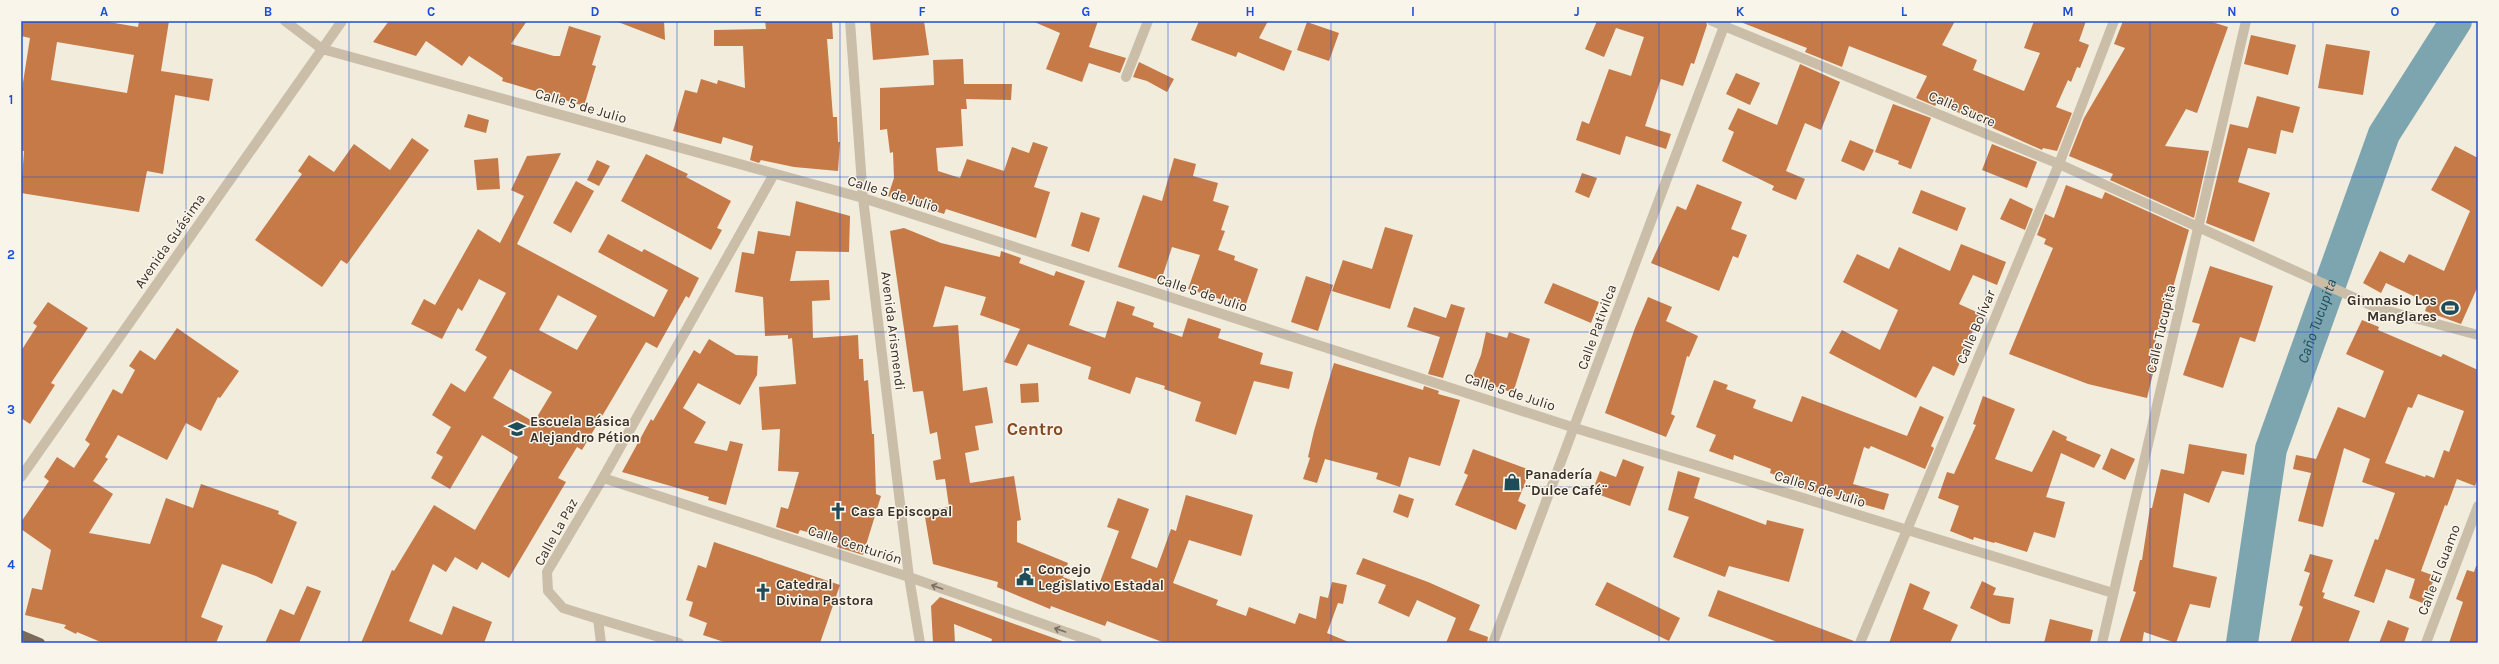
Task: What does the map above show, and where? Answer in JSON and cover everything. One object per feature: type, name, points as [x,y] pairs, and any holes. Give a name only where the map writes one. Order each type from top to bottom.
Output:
[{"type":"main road","points":[[21,635],[40,643]]},
{"type":"street","name":"Calle 5 de Julio","points":[[285,21],[322,49],[863,198],[1575,428],[2113,593]]},
{"type":"street","name":"Avenida Guásima","points":[[21,477],[342,21]]},
{"type":"street","name":"Avenida Arismendi","points":[[850,21],[863,198],[910,577],[920,643]]},
{"type":"street","points":[[1126,77],[1148,21]]},
{"type":"street","name":"Calle Sucre","points":[[1712,21],[1725,23],[2059,164],[2377,308],[2478,335]]},
{"type":"street","name":"Calle Bolívar","points":[[1860,643],[2059,164],[2114,21]]},
{"type":"street","name":"Calle Tucupita","points":[[2102,643],[2246,21]]},
{"type":"street","name":"Calle Pativilca","points":[[1493,643],[1575,428],[1725,23]]},
{"type":"street","name":"Calle La Paz","points":[[679,643],[563,608],[548,591],[547,572],[603,478],[774,174]]},
{"type":"street","name":"Calle Centurión","points":[[603,478],[910,577],[1097,643]]},
{"type":"street","name":"Calle El Guamo","points":[[2426,643],[2478,506]]},
{"type":"street","points":[[598,619],[601,643]]},
{"type":"building","points":[[21,21],[103,21],[138,27],[139,21],[169,21],[161,71],[213,79],[209,101],[175,95],[163,174],[147,171],[139,212],[21,193],[24,151],[21,151],[21,95],[30,38],[21,36]],"holes":[[[57,42],[134,55],[127,93],[51,80]]]},
{"type":"building","points":[[389,21],[527,21],[511,44],[554,56],[560,56],[569,26],[601,36],[592,65],[596,66],[584,106],[502,81],[503,78],[469,56],[462,66],[426,41],[416,56],[373,42]]},
{"type":"building","points":[[664,21],[665,40],[618,22]]},
{"type":"building","points":[[765,21],[832,21],[833,39],[827,39],[833,117],[837,117],[838,142],[840,142],[838,171],[794,167],[761,160],[759,163],[750,160],[753,146],[723,137],[721,144],[673,131],[685,90],[697,93],[701,79],[717,84],[718,80],[745,88],[743,46],[714,46],[714,30],[766,29]]},
{"type":"building","points":[[870,21],[924,21],[929,55],[873,60]]},
{"type":"building","points":[[1032,21],[1098,21],[1089,47],[1126,58],[1120,73],[1089,63],[1082,82],[1046,69],[1060,33]]},
{"type":"building","points":[[1199,21],[1268,21],[1259,38],[1292,51],[1284,71],[1238,52],[1236,57],[1191,40]]},
{"type":"building","points":[[1597,21],[1706,21],[1707,25],[1694,64],[1691,63],[1683,86],[1661,79],[1645,126],[1671,134],[1666,149],[1626,136],[1620,155],[1576,140],[1582,121],[1589,124],[1609,69],[1631,76],[1644,37],[1616,28],[1604,57],[1585,49]]},
{"type":"building","points":[[1738,21],[1955,21],[1942,45],[1977,60],[1973,70],[2024,91],[2040,53],[2024,48],[2034,21],[2086,21],[2079,41],[2089,45],[2080,68],[2077,67],[2071,82],[2068,80],[2056,107],[2072,113],[2057,151],[2043,148],[2042,150],[1937,103],[1935,106],[1916,98],[1927,76],[1849,46],[1842,67],[1805,52],[1807,48]]},
{"type":"building","points":[[2123,21],[2209,21],[2228,27],[2197,113],[2186,109],[2165,146],[2209,151],[2194,218],[2110,180],[2113,174],[2069,156],[2084,118],[2125,48],[2114,44]]},
{"type":"building","points":[[1307,22],[1339,33],[1329,61],[1297,50]]},
{"type":"building","points":[[2251,35],[2296,45],[2288,75],[2244,64]]},
{"type":"building","points":[[2326,44],[2370,51],[2363,95],[2318,88]]},
{"type":"building","points":[[963,59],[964,84],[1012,84],[1011,100],[966,99],[967,109],[961,109],[963,146],[936,148],[938,171],[960,178],[967,159],[1004,171],[1012,147],[1029,153],[1033,142],[1048,147],[1034,187],[1050,192],[1036,238],[946,209],[944,214],[888,196],[894,178],[893,152],[890,153],[887,129],[880,130],[880,88],[934,85],[933,60]]},
{"type":"building","points":[[1139,62],[1174,79],[1167,92],[1147,81],[1133,77]]},
{"type":"building","points":[[1800,64],[1840,82],[1821,130],[1805,123],[1786,171],[1805,179],[1796,200],[1772,190],[1774,186],[1722,161],[1734,132],[1728,129],[1738,108],[1777,125]]},
{"type":"building","points":[[1736,73],[1760,83],[1750,105],[1726,94]]},
{"type":"building","points":[[2257,96],[2300,107],[2293,133],[2281,130],[2276,154],[2248,148],[2238,182],[2270,193],[2254,242],[2206,223],[2230,124],[2248,128]]},
{"type":"building","points":[[1893,104],[1931,118],[1911,169],[1898,164],[1899,161],[1875,152]]},
{"type":"building","points":[[468,114],[489,120],[486,133],[464,127]]},
{"type":"building","points":[[412,138],[429,150],[347,264],[341,260],[322,287],[255,240],[302,174],[298,171],[309,155],[334,172],[354,144],[390,170]]},
{"type":"building","points":[[1850,140],[1874,150],[1864,171],[1841,161]]},
{"type":"building","points":[[1992,144],[2037,162],[2027,188],[1982,170]]},
{"type":"building","points":[[2455,146],[2478,158],[2478,286],[2461,324],[2425,311],[2428,303],[2386,283],[2381,293],[2363,283],[2380,251],[2404,263],[2409,254],[2444,271],[2470,211],[2431,190]]},
{"type":"building","points":[[561,153],[517,244],[654,317],[668,290],[598,252],[608,234],[642,252],[644,249],[699,278],[689,298],[686,296],[657,348],[646,342],[582,450],[577,447],[558,478],[566,482],[509,578],[482,562],[477,570],[455,557],[446,572],[433,564],[409,621],[442,635],[453,606],[492,622],[484,643],[361,643],[392,570],[394,571],[434,505],[475,530],[518,457],[482,435],[450,489],[431,478],[443,457],[436,453],[451,427],[432,415],[451,383],[465,392],[487,357],[475,350],[506,293],[479,279],[462,311],[458,308],[442,339],[411,324],[424,299],[435,305],[478,229],[500,243],[524,196],[511,190],[527,156]],"holes":[[[558,295],[597,316],[577,350],[539,330]],[[510,369],[552,392],[534,422],[493,398]]]},
{"type":"building","points":[[646,154],[688,174],[686,177],[731,201],[717,228],[722,230],[711,250],[621,201]]},
{"type":"building","points":[[498,158],[500,189],[477,190],[474,160]]},
{"type":"building","points":[[1174,158],[1196,164],[1193,176],[1218,183],[1213,201],[1229,206],[1221,230],[1225,231],[1218,250],[1235,256],[1234,260],[1258,269],[1245,307],[1188,289],[1200,255],[1172,247],[1161,281],[1118,267],[1143,195],[1162,201]]},
{"type":"building","points":[[597,160],[610,166],[599,186],[587,180]]},
{"type":"building","points":[[1582,173],[1597,178],[1589,198],[1575,192]]},
{"type":"building","points":[[576,181],[594,191],[571,233],[553,223]]},
{"type":"building","points":[[1697,184],[1742,202],[1731,229],[1747,235],[1738,258],[1733,256],[1719,291],[1651,263],[1677,206],[1686,210]]},
{"type":"building","points":[[2066,185],[2102,199],[2105,192],[2189,230],[2169,302],[2153,348],[2159,349],[2147,398],[2088,384],[2009,354],[2053,248],[2044,244],[2046,239],[2037,235],[2045,214],[2054,218]]},
{"type":"building","points":[[1921,190],[1966,208],[1957,231],[1912,213]]},
{"type":"building","points":[[2010,198],[2033,209],[2025,230],[2000,219]]},
{"type":"building","points":[[796,201],[850,216],[849,252],[796,251],[790,281],[829,280],[830,300],[812,301],[813,338],[858,335],[859,359],[863,359],[864,381],[868,380],[872,434],[874,434],[876,494],[881,496],[863,555],[837,547],[839,541],[800,530],[798,534],[776,527],[781,507],[788,509],[799,472],[778,471],[780,429],[762,430],[759,387],[796,384],[792,338],[788,339],[788,335],[765,336],[763,297],[735,292],[742,252],[754,254],[758,231],[790,236]]},
{"type":"building","points":[[1081,212],[1100,218],[1089,252],[1071,246]]},
{"type":"building","points":[[1385,227],[1413,235],[1390,309],[1332,291],[1343,260],[1372,269]]},
{"type":"building","points":[[904,228],[941,243],[1000,257],[1001,251],[1021,258],[1019,263],[1054,276],[1056,271],[1085,281],[1069,325],[1105,338],[1117,301],[1135,307],[1132,315],[1154,323],[1153,327],[1182,337],[1188,318],[1221,329],[1218,338],[1263,353],[1260,364],[1293,372],[1289,389],[1254,381],[1236,435],[1195,421],[1201,402],[1164,389],[1165,386],[1136,377],[1130,394],[1088,379],[1091,367],[1028,344],[1017,366],[1004,362],[1020,329],[980,315],[986,297],[945,286],[933,327],[958,325],[963,391],[987,387],[993,423],[975,426],[979,450],[965,453],[970,483],[1014,476],[1021,520],[1017,521],[1017,542],[1068,563],[1063,577],[1097,590],[1119,531],[1107,527],[1118,498],[1149,509],[1131,558],[1157,568],[1171,529],[1176,531],[1186,495],[1253,515],[1241,556],[1189,540],[1173,583],[1218,600],[1216,605],[1246,616],[1249,607],[1295,624],[1299,613],[1316,619],[1320,596],[1328,598],[1332,582],[1347,585],[1343,604],[1338,603],[1327,633],[1351,643],[1165,643],[1107,621],[1105,626],[1051,606],[1050,609],[997,587],[998,582],[933,564],[924,511],[949,507],[945,479],[936,480],[933,461],[941,459],[937,432],[930,434],[923,391],[913,392],[890,231]]},
{"type":"building","points":[[1961,244],[2006,262],[1997,285],[1973,275],[1959,304],[1981,314],[1960,357],[1962,358],[1954,376],[1933,366],[1916,398],[1829,353],[1842,330],[1880,350],[1898,310],[1843,282],[1857,254],[1889,269],[1899,247],[1950,271]]},
{"type":"building","points":[[2210,266],[2273,286],[2255,342],[2240,337],[2223,388],[2183,375],[2200,324],[2192,322]]},
{"type":"building","points":[[1306,276],[1333,285],[1318,331],[1291,322]]},
{"type":"building","points":[[1553,283],[1599,302],[1591,323],[1544,303]]},
{"type":"building","points":[[1648,297],[1672,307],[1666,321],[1698,336],[1689,357],[1687,356],[1671,414],[1675,416],[1666,437],[1605,413],[1635,328]]},
{"type":"building","points":[[48,302],[88,328],[51,383],[55,385],[30,424],[21,418],[21,351],[37,326],[33,323]]},
{"type":"building","points":[[1451,304],[1465,308],[1443,378],[1428,374],[1440,337],[1407,327],[1414,307],[1446,318]]},
{"type":"building","points":[[2362,320],[2379,327],[2378,330],[2441,357],[2443,354],[2478,370],[2478,478],[2475,486],[2457,479],[2447,506],[2445,505],[2421,571],[2435,576],[2425,604],[2409,598],[2415,579],[2386,569],[2374,603],[2354,596],[2375,539],[2378,540],[2395,493],[2362,482],[2370,459],[2344,448],[2323,527],[2298,521],[2311,473],[2293,469],[2296,455],[2316,459],[2338,407],[2365,418],[2384,371],[2346,354]],"holes":[[[2418,394],[2464,411],[2449,452],[2444,450],[2434,478],[2426,475],[2425,477],[2385,463],[2408,407],[2412,408]]]},
{"type":"building","points":[[177,328],[239,371],[220,398],[218,397],[201,431],[186,423],[167,460],[118,435],[105,457],[108,459],[93,481],[113,494],[89,533],[150,544],[166,498],[193,508],[201,484],[279,511],[278,514],[297,522],[272,584],[256,576],[222,564],[201,617],[223,626],[216,643],[103,643],[77,632],[76,634],[64,628],[66,625],[25,615],[32,588],[42,590],[51,550],[21,529],[21,522],[49,481],[44,477],[57,457],[74,468],[90,444],[85,440],[113,389],[122,394],[135,370],[129,366],[140,350],[155,360]]},
{"type":"building","points":[[1486,332],[1507,338],[1509,332],[1530,339],[1513,393],[1472,378],[1481,355]]},
{"type":"building","points":[[709,339],[736,355],[758,356],[757,375],[740,405],[698,383],[683,408],[706,422],[694,443],[727,451],[730,441],[743,444],[726,505],[708,500],[709,497],[622,472],[651,419],[653,421],[694,350],[700,354]]},
{"type":"building","points":[[1334,363],[1423,390],[1424,386],[1439,391],[1438,394],[1460,400],[1440,466],[1409,457],[1400,487],[1376,479],[1378,473],[1325,459],[1317,483],[1303,479],[1310,458],[1308,457],[1314,431]]},
{"type":"building","points":[[1714,380],[1728,385],[1726,389],[1756,400],[1753,408],[1792,422],[1802,396],[1907,436],[1920,406],[1944,417],[1931,446],[1934,448],[1925,469],[1871,446],[1869,449],[1864,447],[1853,484],[1889,494],[1884,510],[1816,491],[1816,493],[1802,488],[1803,485],[1770,473],[1771,469],[1734,455],[1733,460],[1709,451],[1716,435],[1696,427]]},
{"type":"building","points":[[1038,383],[1039,402],[1021,403],[1020,384]]},
{"type":"building","points":[[1983,396],[2015,409],[1995,459],[2032,472],[2053,430],[2067,437],[2066,440],[2101,455],[2094,468],[2061,453],[2046,497],[2065,502],[2055,538],[2034,532],[2027,552],[1974,537],[1973,540],[1950,531],[1959,506],[1938,498],[1947,472],[1954,474],[1976,425],[1973,424]]},
{"type":"building","points":[[2189,444],[2247,454],[2244,475],[2222,471],[2209,503],[2184,493],[2173,567],[2217,577],[2210,608],[2190,604],[2176,643],[2144,632],[2142,643],[2119,643],[2136,592],[2133,591],[2140,560],[2142,560],[2150,508],[2152,508],[2161,469],[2184,474]]},
{"type":"building","points":[[2111,448],[2135,459],[2125,480],[2102,469]]},
{"type":"building","points":[[1473,449],[1530,470],[1518,501],[1526,505],[1516,530],[1455,505],[1468,475],[1464,473]]},
{"type":"building","points":[[1623,459],[1644,467],[1630,506],[1592,492],[1600,471],[1616,477]]},
{"type":"building","points":[[1678,471],[1700,478],[1694,498],[1766,525],[1767,520],[1804,529],[1789,582],[1729,566],[1725,577],[1673,557],[1689,517],[1668,510]]},
{"type":"building","points":[[1399,494],[1414,499],[1408,518],[1393,512]]},
{"type":"building","name":"Catedral Divina Pastora","points":[[714,542],[840,585],[820,643],[727,643],[703,635],[707,623],[689,616],[693,602],[686,600],[698,565],[706,568]]},
{"type":"building","points":[[2310,554],[2333,560],[2322,592],[2325,593],[2323,598],[2360,611],[2348,643],[2290,643],[2303,607],[2299,605],[2310,573],[2304,571]]},
{"type":"building","points":[[1363,558],[1428,582],[1480,605],[1469,630],[1488,637],[1487,643],[1446,643],[1456,618],[1417,600],[1409,617],[1378,603],[1386,585],[1356,574]]},
{"type":"building","points":[[2476,566],[2478,566],[2478,643],[2449,643],[2463,602],[2456,599],[2467,570],[2474,572]]},
{"type":"building","points":[[1982,581],[1996,588],[1993,595],[2014,598],[2010,624],[2002,623],[1970,608]]},
{"type":"building","points":[[1607,582],[1680,618],[1669,641],[1595,605]]},
{"type":"building","points":[[1910,583],[1930,592],[1923,609],[1958,625],[1950,643],[1889,643]]},
{"type":"building","points":[[307,586],[321,591],[299,643],[265,643],[280,609],[294,615]]},
{"type":"building","points":[[1718,590],[1854,641],[1854,643],[1780,643],[1708,616]]},
{"type":"building","points":[[940,597],[1062,641],[1062,643],[991,643],[992,639],[954,624],[955,643],[933,643],[931,606]]},
{"type":"building","points":[[2050,619],[2093,630],[2090,643],[2044,643]]},
{"type":"building","points":[[2388,620],[2409,628],[2404,643],[2379,643]]},
{"type":"waterway","name":"Caño Tucupita","points":[[2242,643],[2271,449],[2384,134],[2456,21]]},
{"type":"place","name":"Gimnasio Los Manglares","points":[[2450,308]]},
{"type":"place","name":"Escuela Básica Alejandro Pétion","points":[[517,429]]},
{"type":"place","name":"Panadería ¨Dulce Café¨","points":[[1512,482]]},
{"type":"place","name":"Casa Episcopal","points":[[838,511]]},
{"type":"place","name":"Concejo Legislativo Estadal","points":[[1025,577]]},
{"type":"place","name":"Catedral Divina Pastora","points":[[763,592]]},
{"type":"district","name":"Centro","points":[[1035,429]]}]
